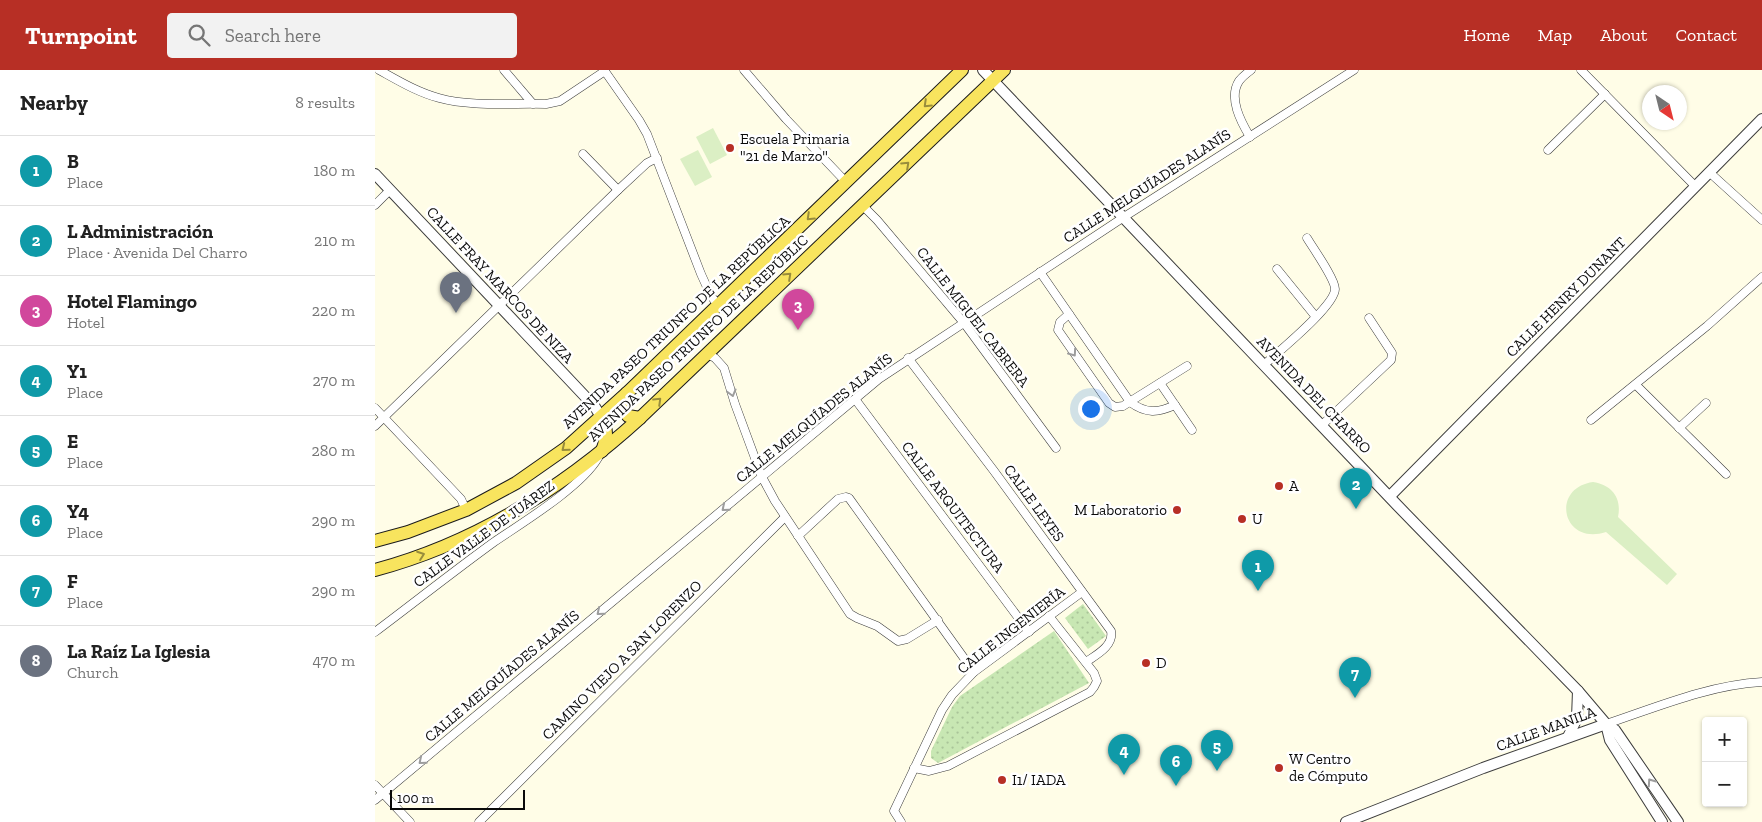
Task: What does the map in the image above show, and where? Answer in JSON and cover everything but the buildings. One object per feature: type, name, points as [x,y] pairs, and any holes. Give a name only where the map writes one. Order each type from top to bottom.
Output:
[{"type":"main road","name":"AVENIDA PASEO TRIUNFO DE LA REPÚBLICA","points":[[375,542],[466,510],[516,483],[566,448],[601,417],[962,70]]},
{"type":"main road","name":"AVENIDA PASEO TRIUNFO DE LA REPÚBLIC","points":[[375,570],[429,553],[492,524],[542,496],[602,451],[640,418],[1004,70]]},
{"type":"main road","points":[[627,392],[623,410],[628,416],[640,418]]},
{"type":"main road","points":[[601,417],[607,427],[602,451]]},
{"type":"street","points":[[379,70],[419,91],[440,98],[460,102],[533,104],[560,101],[605,71],[647,134],[701,274],[711,296],[718,305]]},
{"type":"street","points":[[504,70],[533,104]]},
{"type":"street","points":[[744,70],[786,119],[845,182]]},
{"type":"street","name":"AVENIDA DEL CHARRO","points":[[983,70],[1578,692],[1606,724],[1610,740],[1662,822]]},
{"type":"street","points":[[1249,137],[1241,121],[1236,102],[1239,81],[1251,70]]},
{"type":"street","name":"CALLE MELQUÍADES ALANÍS","points":[[375,800],[879,379],[908,358],[1124,217],[1354,70]]},
{"type":"street","points":[[1581,70],[1695,186]]},
{"type":"street","points":[[1548,150],[1605,94]]},
{"type":"street","name":"CALLE HENRY DUNANT","points":[[1390,496],[1762,119]]},
{"type":"street","points":[[583,154],[619,190]]},
{"type":"street","points":[[375,426],[647,163],[657,158]]},
{"type":"street","points":[[1709,172],[1762,220]]},
{"type":"street","name":"CALLE FRAY MARCOS DE NIZA","points":[[375,174],[595,407],[601,417]]},
{"type":"street","points":[[375,205],[390,190]]},
{"type":"street","name":"CALLE MIGUEL CABRERA","points":[[863,206],[964,323],[1056,448]]},
{"type":"street","points":[[1265,364],[1316,317],[1334,294],[1334,283],[1307,238]]},
{"type":"street","points":[[1277,269],[1316,317]]},
{"type":"street","points":[[1040,272],[1130,402],[1142,410],[1153,413],[1175,406]]},
{"type":"street","points":[[1591,420],[1707,326],[1762,277]]},
{"type":"street","points":[[1069,314],[1057,327],[1066,343],[1112,406],[1121,407],[1187,366]]},
{"type":"street","points":[[1322,425],[1391,360],[1392,353],[1369,318]]},
{"type":"street","points":[[707,354],[715,358],[724,368],[762,477],[785,517],[850,614],[877,626],[898,641],[907,639],[938,620]]},
{"type":"street","name":"CALLE LEYES","points":[[908,358],[994,471],[1111,631],[1112,636],[1107,645],[1086,662]]},
{"type":"street","points":[[1160,383],[1192,430]]},
{"type":"street","points":[[1636,385],[1726,474]]},
{"type":"street","name":"CALLE ARQUITECTURA","points":[[855,399],[1029,632]]},
{"type":"street","points":[[1679,428],[1706,403]]},
{"type":"street","points":[[375,408],[461,499],[466,510]]},
{"type":"street","name":"CALLE VALLE DE JUÁREZ","points":[[375,632],[557,497],[589,470],[602,451]]},
{"type":"street","points":[[799,536],[838,499],[849,498],[975,672]]},
{"type":"street","name":"CAMINO VIEJO A SAN LORENZO","points":[[479,822],[785,517]]},
{"type":"street","name":"CALLE INGENIERÍA","points":[[901,822],[894,811],[947,702],[975,672],[1082,592]]},
{"type":"street","points":[[914,768],[929,771],[948,766],[1090,692],[1096,684],[1096,677],[1049,616]]},
{"type":"street","name":"CALLE MANILA","points":[[1346,822],[1483,768],[1606,724],[1711,690],[1737,684],[1762,682]]},
{"type":"street","points":[[1568,737],[1577,718],[1578,692]]},
{"type":"street","points":[[1606,724],[1615,730],[1679,822]]},
{"type":"street","points":[[375,785],[410,822]]},
{"type":"green space","points":[[713,128],[727,155],[710,164],[696,137]]},
{"type":"green space","points":[[698,150],[712,177],[695,186],[680,159]]},
{"type":"green space","points":[[1593,482],[1605,486],[1614,493],[1619,510],[1618,517],[1677,574],[1667,585],[1606,532],[1591,534],[1579,531],[1571,524],[1567,514],[1567,504],[1571,494],[1579,486]]},
{"type":"green space","points":[[1083,604],[1106,636],[1088,649],[1065,618]]},
{"type":"green space","points":[[1054,631],[1089,683],[938,763],[931,758],[931,751],[952,707],[960,696]]},
{"type":"place","name":"Escuela Primaria \"21 de Marzo\"","points":[[730,148]]},
{"type":"place","name":"La Raíz La Iglesia","points":[[456,313]]},
{"type":"place","name":"Hotel Flamingo","points":[[798,330]]},
{"type":"place","name":"A","points":[[1279,486]]},
{"type":"place","name":"L Administración","points":[[1356,509]]},
{"type":"place","name":"M Laboratorio","points":[[1177,510]]},
{"type":"place","name":"U","points":[[1242,519]]},
{"type":"place","name":"B","points":[[1258,591]]},
{"type":"place","name":"D","points":[[1146,663]]},
{"type":"place","name":"F","points":[[1355,698]]},
{"type":"place","name":"W Centro de Cómputo","points":[[1279,768]]},
{"type":"place","name":"E","points":[[1217,771]]},
{"type":"place","name":"Y1","points":[[1124,775]]},
{"type":"place","name":"I1/ IADA","points":[[1002,780]]},
{"type":"place","name":"Y4","points":[[1176,786]]}]
